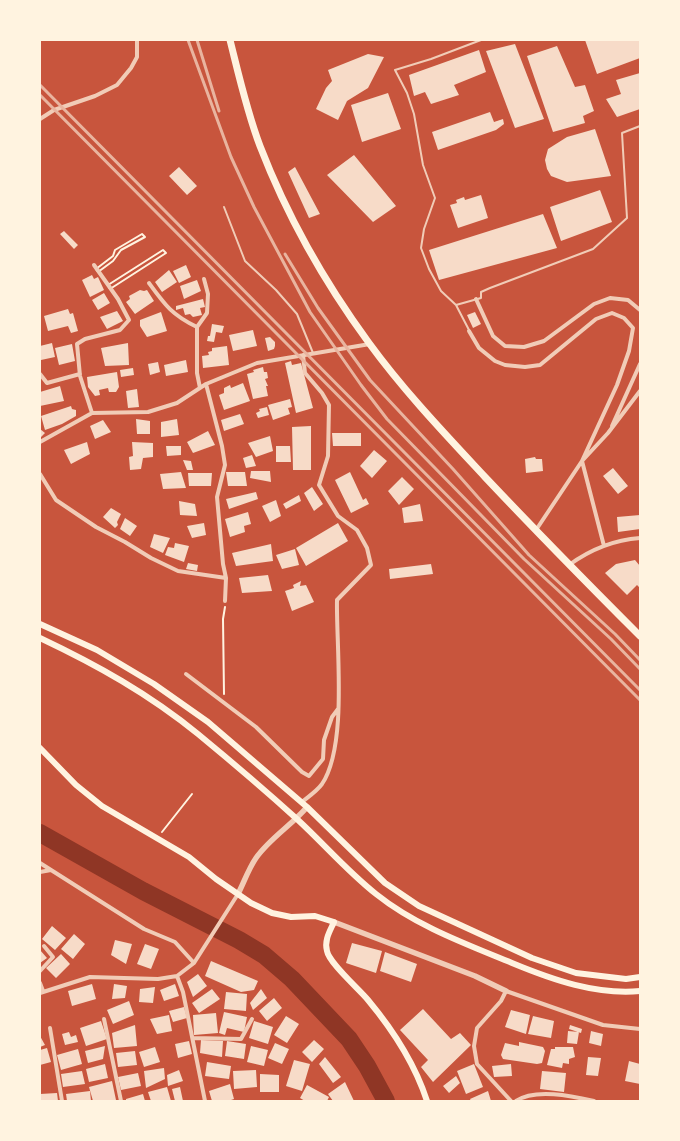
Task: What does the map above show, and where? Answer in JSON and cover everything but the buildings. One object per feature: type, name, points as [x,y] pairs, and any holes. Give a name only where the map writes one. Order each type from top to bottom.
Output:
[{"type":"main road","points":[[230,40],[248,111],[260,147],[282,198],[308,248],[334,292],[370,344],[431,419],[569,565],[640,636]]},
{"type":"main road","points":[[40,624],[97,650],[154,684],[208,722],[304,804],[385,883],[419,906],[532,958],[576,973],[626,979],[640,977]]},
{"type":"main road","points":[[40,638],[92,662],[147,695],[197,734],[297,819],[376,894],[414,919],[452,938],[525,969],[576,986],[627,992],[640,991]]},
{"type":"main road","points":[[40,748],[76,785],[102,806],[189,856],[216,879],[238,894],[272,913],[292,917],[315,916],[334,922],[327,937],[326,951],[331,960],[368,1000],[396,1036],[422,1086],[427,1101]]},
{"type":"street","points":[[40,119],[54,110],[95,96],[117,85],[137,57],[137,40]]},
{"type":"street","points":[[92,413],[80,374],[77,344],[85,339],[120,330],[129,320],[96,269]]},
{"type":"street","points":[[200,388],[197,373],[197,327],[207,313],[208,294],[204,279]]},
{"type":"street","points":[[149,283],[169,310],[179,318],[197,327]]},
{"type":"street","points":[[476,299],[493,336],[505,346],[524,347],[544,341],[594,304],[610,298],[628,300],[640,310]]},
{"type":"street","points":[[469,331],[479,348],[495,361],[525,367],[540,365],[596,319],[612,313],[624,318],[633,328],[629,351],[617,385],[582,461],[536,530]]},
{"type":"street","points":[[40,442],[92,413],[148,412],[177,403],[206,384],[257,363],[370,344]]},
{"type":"street","points":[[40,983],[42,992],[90,977],[158,979],[178,976],[194,964],[203,952],[238,894],[256,858],[273,839],[297,819],[304,804],[322,785],[332,765],[338,720],[337,600],[371,565],[368,548],[357,530],[338,516],[319,485],[328,456],[329,405],[322,393],[305,373],[303,355]]},
{"type":"street","points":[[608,433],[640,364]]},
{"type":"street","points":[[40,374],[47,382],[80,374]]},
{"type":"street","points":[[206,384],[222,446],[224,465],[217,497],[222,564],[226,578],[225,601]]},
{"type":"street","points":[[582,461],[608,433],[640,391]]},
{"type":"street","points":[[582,461],[604,546]]},
{"type":"street","points":[[40,474],[56,500],[96,527],[151,558],[178,571],[226,578]]},
{"type":"street","points":[[569,565],[586,553],[604,546],[622,540],[640,538]]},
{"type":"street","points":[[186,674],[256,727],[302,772],[308,776],[323,759],[324,740],[332,716],[338,709]]},
{"type":"street","points":[[40,863],[144,929],[175,942],[194,964]]},
{"type":"street","points":[[40,872],[52,870]]},
{"type":"street","points":[[334,922],[474,976],[506,991],[603,1025],[640,1029]]},
{"type":"street","points":[[40,971],[53,957],[44,946]]},
{"type":"street","points":[[178,976],[193,1038],[204,1101]]},
{"type":"street","points":[[506,991],[501,1001],[477,1028],[474,1046],[477,1064],[511,1101]]},
{"type":"street","points":[[104,1019],[121,1101]]},
{"type":"street","points":[[193,1038],[241,1039],[252,1019]]},
{"type":"street","points":[[50,1028],[62,1101]]},
{"type":"street","points":[[516,1101],[522,1097],[535,1094],[571,1096],[594,1101]]},
{"type":"lane","points":[[469,331],[456,305],[441,290],[429,269],[421,248],[424,229],[435,198],[424,165],[414,114],[395,70],[431,59],[481,40]]},
{"type":"lane","points":[[456,305],[481,298],[481,292],[593,249],[627,218],[622,133],[640,126]]},
{"type":"lane","points":[[224,207],[245,261],[276,290],[298,314],[313,353]]},
{"type":"path","points":[[142,234],[145,236],[121,250],[113,261],[96,269],[113,256],[115,250],[125,243],[142,234]]},
{"type":"path","points":[[163,250],[166,253],[109,287],[163,250]]},
{"type":"path","points":[[224,702],[223,619],[225,601]]},
{"type":"path","points":[[158,838],[192,794]]},
{"type":"waterway","points":[[40,833],[143,891],[239,940],[264,955],[292,979],[349,1039],[367,1066],[386,1101]]},
{"type":"railway","points":[[188,40],[231,157],[254,207],[310,312],[361,385],[387,419],[524,559],[611,639],[640,669]]},
{"type":"railway","points":[[197,40],[219,111]]},
{"type":"railway","points":[[40,85],[640,690]]},
{"type":"railway","points":[[40,95],[640,700]]},
{"type":"railway","points":[[285,254],[318,308],[370,380],[453,469],[529,555],[615,634],[640,660]]}]
